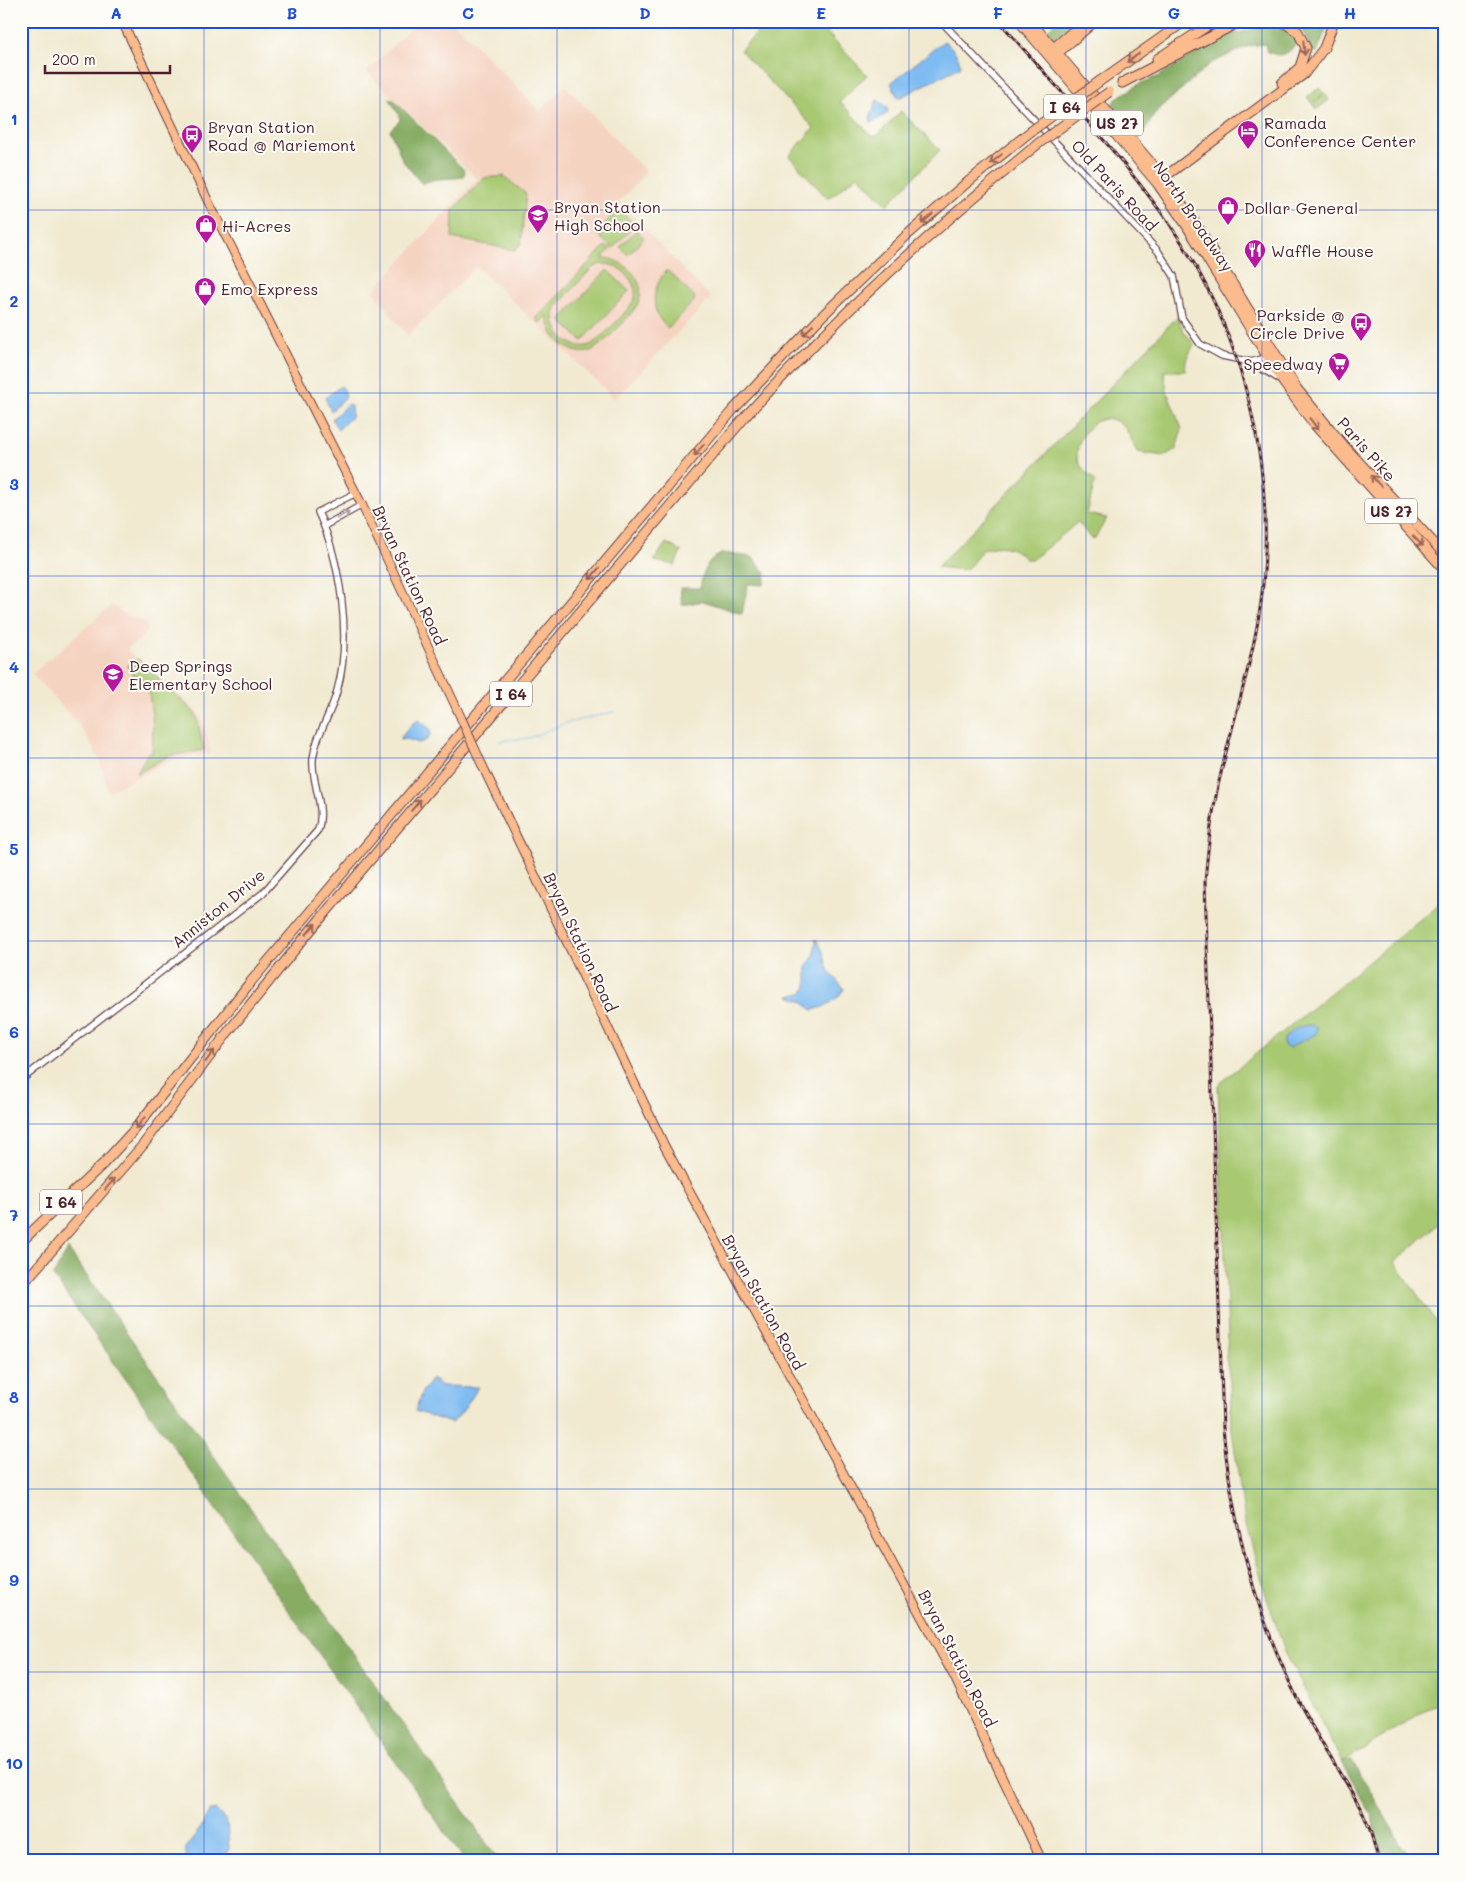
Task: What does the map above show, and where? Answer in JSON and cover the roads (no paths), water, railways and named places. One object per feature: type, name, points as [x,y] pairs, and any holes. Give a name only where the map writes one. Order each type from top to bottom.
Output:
[{"type":"highway","name":"North Broadway","points":[[1019,21],[1052,53],[1198,228],[1271,358],[1282,382],[1291,393]]},
{"type":"highway","name":"North Broadway","points":[[1030,21],[1052,53]]},
{"type":"highway","points":[[1052,53],[1085,21]]},
{"type":"highway","points":[[1052,53],[1095,21]]},
{"type":"highway","name":"I 64","points":[[21,1240],[103,1164],[135,1129],[262,969],[733,410],[824,315],[905,237],[963,186],[1030,132],[1185,21]]},
{"type":"highway","name":"I 64","points":[[21,1292],[143,1145],[228,1032],[299,944],[739,424],[800,358],[876,283],[937,227],[1039,143],[1109,92],[1215,21]]},
{"type":"highway","points":[[1122,83],[1241,21]]},
{"type":"highway","points":[[1158,178],[1300,67],[1305,55],[1304,42],[1298,32],[1282,21]]},
{"type":"highway","points":[[1158,178],[1304,74],[1324,48],[1334,21]]},
{"type":"highway","name":"North Broadway","points":[[1158,178],[1261,348],[1271,358]]},
{"type":"highway","name":"Paris Pike","points":[[1271,358],[1345,447],[1445,555]]},
{"type":"highway","name":"Paris Pike","points":[[1291,393],[1329,442],[1445,570]]},
{"type":"highway","points":[[21,1286],[78,1221]]},
{"type":"main road","name":"Bryan Station Road","points":[[122,21],[209,203],[362,505],[483,767],[657,1131],[955,1678],[1042,1861]]},
{"type":"street","name":"Old Paris Road","points":[[942,21],[1158,251],[1174,276],[1182,318],[1196,340],[1208,350],[1222,356],[1251,362],[1282,382]]},
{"type":"street","points":[[1251,362],[1258,358],[1261,348]]},
{"type":"street","name":"Old Paris Road","points":[[1251,362],[1271,358]]},
{"type":"street","points":[[1259,366],[1271,358]]},
{"type":"street","name":"Anniston Drive","points":[[21,1080],[263,893],[318,830],[321,817],[313,774],[313,758],[321,730],[336,694],[345,644],[343,609],[332,552],[318,512],[356,493]]},
{"type":"street","points":[[324,526],[362,505]]},
{"type":"water","points":[[944,41],[955,52],[960,67],[901,97],[897,96],[891,83]]},
{"type":"water","points":[[877,100],[887,107],[888,113],[871,123],[870,117]]},
{"type":"water","points":[[341,386],[346,397],[331,411],[325,398]]},
{"type":"water","points":[[348,404],[351,406],[352,416],[338,430],[332,419]]},
{"type":"water","points":[[419,720],[429,728],[431,733],[427,740],[419,743],[407,739],[399,740],[412,724]]},
{"type":"water","points":[[816,939],[823,951],[828,970],[844,989],[830,1003],[812,1010],[802,1001],[789,996],[802,993],[807,987],[807,965],[814,956]]},
{"type":"water","points":[[1312,1025],[1317,1028],[1316,1034],[1289,1048],[1284,1046],[1284,1039],[1290,1033],[1300,1027]]},
{"type":"water","points":[[432,1379],[442,1386],[479,1387],[463,1411],[451,1423],[415,1411],[422,1392]]},
{"type":"water","points":[[210,1810],[216,1810],[227,1822],[229,1849],[222,1861],[191,1861],[186,1855],[186,1848],[202,1826]]},
{"type":"waterway","points":[[499,741],[529,738],[563,724],[614,712]]},
{"type":"railway","points":[[999,21],[1108,145],[1168,222],[1195,264],[1217,309],[1235,355],[1249,403],[1259,452],[1264,502],[1265,552],[1261,602],[1258,624],[1215,800],[1205,882],[1223,1428],[1227,1464],[1240,1536],[1259,1605],[1285,1673],[1301,1706],[1362,1811],[1379,1861]]},
{"type":"place","name":"Ramada Conference Center","points":[[1248,150]]},
{"type":"place","name":"Bryan Station Road @ Mariemont","points":[[192,154]]},
{"type":"place","name":"Dollar General","points":[[1228,226]]},
{"type":"place","name":"Bryan Station High School","points":[[538,234]]},
{"type":"place","name":"Hi-Acres","points":[[206,244]]},
{"type":"place","name":"Waffle House","points":[[1255,269]]},
{"type":"place","name":"Emo Express","points":[[205,307]]},
{"type":"place","name":"Parkside @ Circle Drive","points":[[1361,342]]},
{"type":"place","name":"Speedway","points":[[1339,382]]},
{"type":"place","name":"Deep Springs Elementary School","points":[[113,693]]}]
